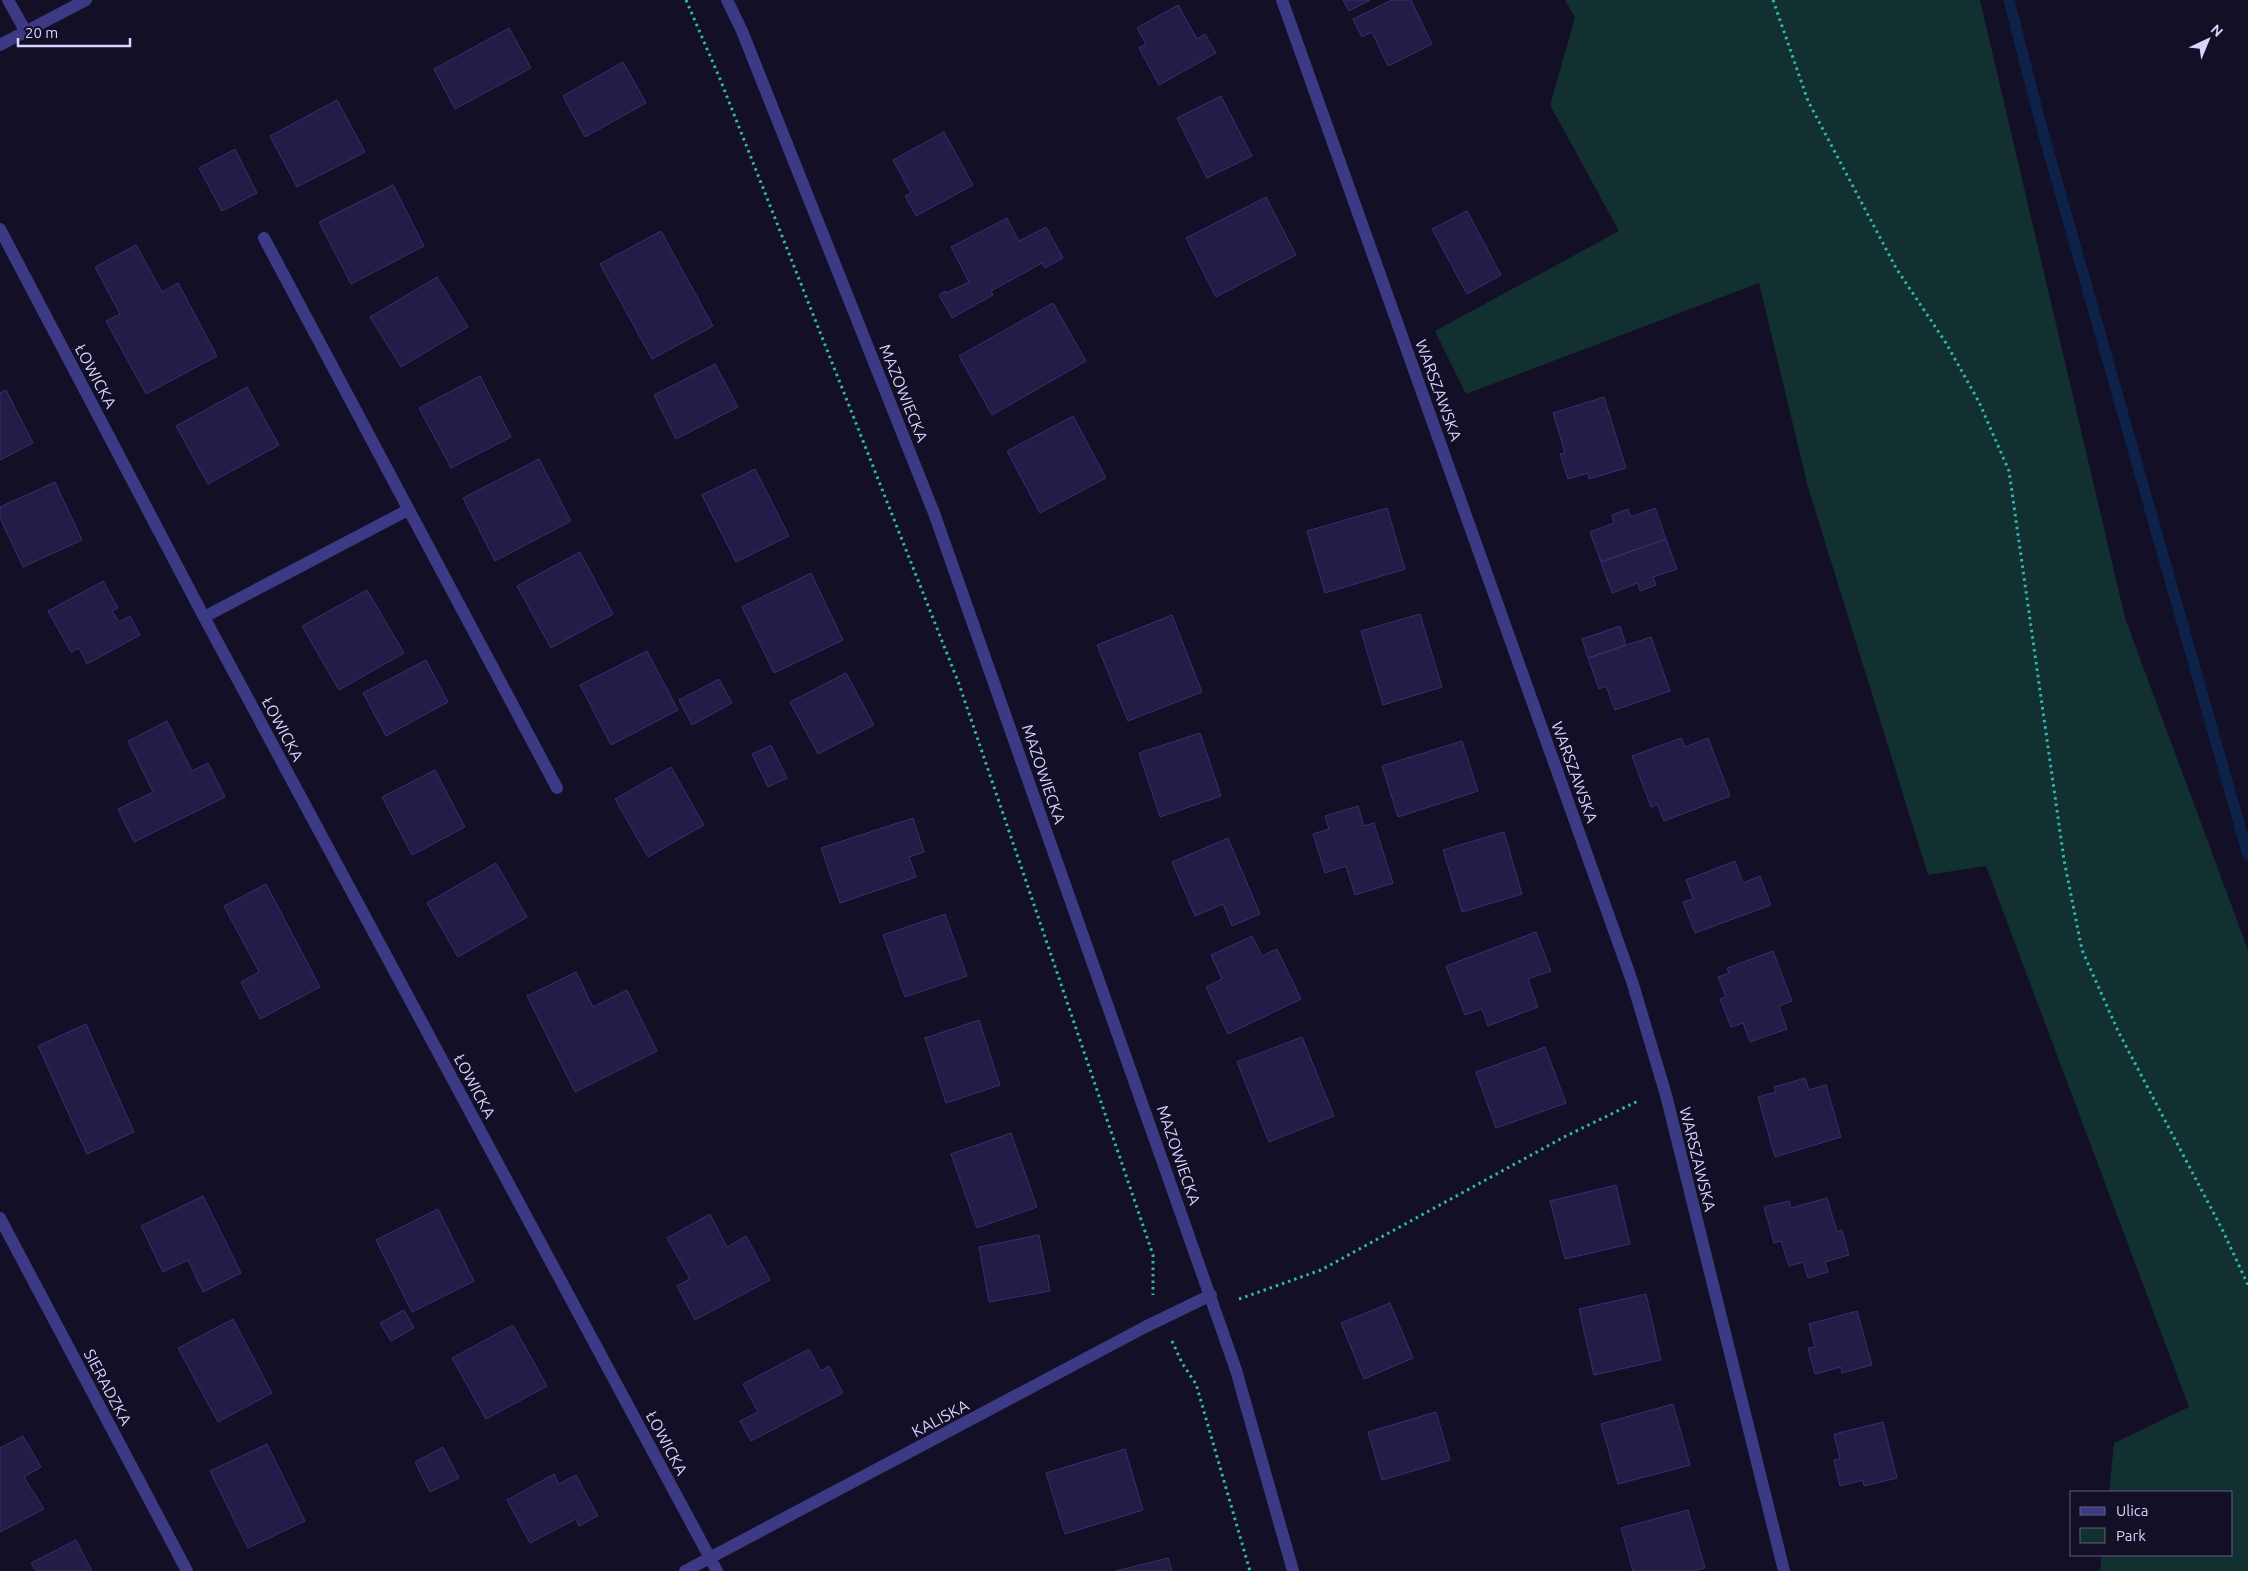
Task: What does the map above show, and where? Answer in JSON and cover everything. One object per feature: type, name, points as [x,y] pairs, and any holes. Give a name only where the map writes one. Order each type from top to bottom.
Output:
[{"type":"street","points":[[8,0],[26,32]]},
{"type":"street","points":[[0,45],[86,0]]},
{"type":"street","name":"MAZOWIECKA","points":[[727,0],[742,31],[934,513],[1211,1295],[1236,1370],[1293,1571]]},
{"type":"street","name":"WARSZAWSKA","points":[[1282,0],[1632,981],[1666,1095],[1784,1571]]},
{"type":"street","name":"ŁOWICKA","points":[[0,229],[204,617],[717,1571]]},
{"type":"street","points":[[264,238],[557,788]]},
{"type":"street","points":[[204,617],[408,510]]},
{"type":"street","name":"SIERADZKA","points":[[0,1218],[188,1571]]},
{"type":"street","name":"KALISKA","points":[[686,1571],[1145,1327],[1211,1295]]},
{"type":"path","points":[[686,0],[727,98],[959,684],[1153,1255],[1153,1301]]},
{"type":"path","points":[[1773,0],[1808,101],[1896,268],[1951,351],[1979,402],[2009,471],[2064,860],[2082,950],[2118,1031],[2222,1229],[2248,1285]]},
{"type":"path","points":[[1211,1295],[1239,1300],[1321,1270],[1566,1136],[1636,1101],[1666,1095]]},
{"type":"path","points":[[1170,1336],[1182,1363],[1196,1384],[1250,1571]]},
{"type":"green space","points":[[1565,0],[1980,0],[2125,618],[2248,950],[2248,1571],[2100,1571],[2102,1556],[2233,1556],[2233,1491],[2109,1491],[2114,1443],[2189,1407],[1986,866],[1928,875],[1808,487],[1759,283],[1466,394],[1435,331],[1619,231],[1550,105],[1575,18]]},
{"type":"building","points":[[1343,0],[1370,0],[1349,11]]},
{"type":"building","points":[[1392,0],[1411,0],[1432,44],[1388,66],[1372,32],[1362,37],[1353,19]]},
{"type":"building","points":[[1178,5],[1197,39],[1205,34],[1216,53],[1159,85],[1139,48],[1146,44],[1137,28]]},
{"type":"building","points":[[509,28],[531,68],[455,109],[434,69]]},
{"type":"building","points":[[623,62],[646,103],[585,137],[563,96]]},
{"type":"building","points":[[1221,96],[1252,156],[1207,178],[1177,118]]},
{"type":"building","points":[[337,100],[365,152],[297,187],[270,136]]},
{"type":"building","points":[[944,132],[973,185],[916,216],[905,196],[911,193],[893,160]]},
{"type":"building","points":[[235,149],[257,193],[222,211],[199,168]]},
{"type":"building","points":[[393,185],[424,246],[351,284],[319,222]]},
{"type":"building","points":[[1266,197],[1296,255],[1216,297],[1186,238]]},
{"type":"building","points":[[1467,211],[1501,275],[1467,294],[1432,229]]},
{"type":"building","points":[[1007,218],[1019,241],[1046,227],[1063,258],[1045,268],[1042,263],[991,291],[993,295],[952,318],[939,295],[969,282],[951,247]]},
{"type":"building","points":[[661,231],[713,326],[652,359],[600,264]]},
{"type":"building","points":[[136,245],[162,292],[178,283],[217,356],[146,394],[106,321],[120,314],[95,267]]},
{"type":"building","points":[[437,277],[468,327],[401,367],[370,317]]},
{"type":"building","points":[[1053,303],[1086,361],[992,415],[959,356]]},
{"type":"building","points":[[715,364],[738,407],[676,439],[654,395]]},
{"type":"building","points":[[480,376],[511,437],[451,468],[419,408]]},
{"type":"building","points":[[247,387],[279,445],[208,484],[176,426]]},
{"type":"building","points":[[6,390],[33,443],[0,460],[0,393]]},
{"type":"building","points":[[1604,397],[1626,468],[1589,479],[1588,473],[1568,479],[1560,454],[1565,453],[1553,413]]},
{"type":"building","points":[[1073,416],[1106,478],[1040,513],[1007,451]]},
{"type":"building","points":[[539,459],[571,521],[495,561],[463,498]]},
{"type":"building","points":[[755,469],[789,536],[736,562],[702,495]]},
{"type":"building","points":[[55,482],[82,540],[23,567],[0,518],[0,507]]},
{"type":"building","points":[[1387,508],[1405,569],[1325,593],[1307,531]]},
{"type":"building","points":[[1655,508],[1666,539],[1601,562],[1590,532],[1614,523],[1612,515],[1628,509],[1631,517]]},
{"type":"building","points":[[1666,539],[1677,569],[1653,577],[1656,585],[1640,591],[1638,583],[1612,593],[1601,562]]},
{"type":"building","points":[[580,552],[613,614],[551,648],[517,586]]},
{"type":"building","points":[[811,573],[843,640],[774,673],[742,607]]},
{"type":"building","points":[[103,581],[118,608],[112,611],[119,622],[130,616],[140,635],[87,664],[79,648],[71,652],[48,611]]},
{"type":"building","points":[[367,590],[404,653],[339,690],[302,626]]},
{"type":"building","points":[[1420,614],[1442,687],[1383,705],[1361,631]]},
{"type":"building","points":[[1172,615],[1202,692],[1128,721],[1097,645]]},
{"type":"building","points":[[1620,626],[1626,645],[1588,658],[1582,639]]},
{"type":"building","points":[[1651,637],[1670,691],[1615,710],[1606,686],[1599,689],[1588,658]]},
{"type":"building","points":[[647,651],[678,710],[611,745],[580,685]]},
{"type":"building","points":[[426,660],[448,702],[386,736],[363,693]]},
{"type":"building","points":[[846,673],[874,725],[818,754],[790,702]]},
{"type":"building","points":[[719,679],[732,703],[692,725],[679,700]]},
{"type":"building","points":[[167,721],[192,771],[208,763],[225,797],[134,842],[118,809],[153,792],[128,741]]},
{"type":"building","points":[[1200,733],[1221,796],[1160,817],[1139,753]]},
{"type":"building","points":[[1681,738],[1685,747],[1708,738],[1730,796],[1664,821],[1657,804],[1651,807],[1632,756]]},
{"type":"building","points":[[1462,741],[1478,791],[1398,817],[1382,766]]},
{"type":"building","points":[[771,745],[787,778],[768,787],[752,754]]},
{"type":"building","points":[[671,767],[704,825],[648,857],[615,799]]},
{"type":"building","points":[[435,770],[465,827],[412,855],[382,797]]},
{"type":"building","points":[[1358,806],[1364,826],[1374,823],[1393,883],[1355,895],[1346,866],[1325,873],[1313,834],[1329,829],[1325,816]]},
{"type":"building","points":[[913,818],[924,852],[909,857],[916,877],[840,903],[821,848]]},
{"type":"building","points":[[1504,832],[1522,894],[1462,912],[1443,850]]},
{"type":"building","points":[[1228,838],[1260,914],[1232,926],[1223,904],[1195,916],[1172,862]]},
{"type":"building","points":[[1735,861],[1743,883],[1760,876],[1771,905],[1695,933],[1683,902],[1693,899],[1686,880]]},
{"type":"building","points":[[496,863],[527,917],[458,957],[427,903]]},
{"type":"building","points":[[266,884],[320,987],[260,1019],[241,982],[259,972],[224,906]]},
{"type":"building","points":[[945,914],[967,976],[905,997],[883,935]]},
{"type":"building","points":[[1536,932],[1551,971],[1528,979],[1538,1007],[1488,1026],[1482,1009],[1465,1015],[1446,966]]},
{"type":"building","points":[[1252,936],[1262,956],[1277,949],[1301,999],[1228,1034],[1206,987],[1222,979],[1211,955]]},
{"type":"building","points":[[1773,951],[1792,1001],[1779,1006],[1787,1029],[1750,1042],[1743,1023],[1731,1027],[1720,999],[1726,997],[1718,977],[1729,973],[1727,968]]},
{"type":"building","points":[[576,972],[593,1007],[627,990],[657,1051],[575,1092],[527,996]]},
{"type":"building","points":[[979,1020],[1000,1085],[946,1103],[925,1038]]},
{"type":"building","points":[[86,1024],[134,1132],[87,1154],[38,1046]]},
{"type":"building","points":[[1302,1037],[1334,1116],[1269,1142],[1237,1062]]},
{"type":"building","points":[[1545,1047],[1566,1103],[1496,1128],[1476,1072]]},
{"type":"building","points":[[1805,1078],[1809,1090],[1826,1085],[1841,1137],[1775,1157],[1758,1097],[1776,1092],[1774,1087]]},
{"type":"building","points":[[1011,1133],[1037,1207],[977,1228],[951,1154]]},
{"type":"building","points":[[1616,1185],[1630,1244],[1565,1259],[1550,1201]]},
{"type":"building","points":[[203,1196],[241,1273],[203,1292],[188,1260],[163,1272],[141,1226]]},
{"type":"building","points":[[1827,1198],[1837,1232],[1842,1230],[1849,1255],[1825,1262],[1828,1272],[1808,1278],[1803,1262],[1789,1266],[1781,1241],[1774,1243],[1764,1207],[1789,1201],[1791,1208]]},
{"type":"building","points":[[438,1209],[474,1281],[412,1312],[376,1240]]},
{"type":"building","points":[[710,1214],[727,1247],[746,1236],[770,1280],[695,1320],[677,1286],[690,1279],[667,1238]]},
{"type":"building","points":[[1039,1235],[1050,1291],[989,1302],[979,1247]]},
{"type":"building","points":[[1646,1294],[1661,1360],[1594,1375],[1579,1309]]},
{"type":"building","points":[[1390,1303],[1413,1358],[1364,1379],[1341,1323]]},
{"type":"building","points":[[404,1310],[414,1328],[391,1341],[380,1323]]},
{"type":"building","points":[[1857,1311],[1872,1365],[1842,1373],[1841,1367],[1815,1374],[1808,1348],[1815,1347],[1809,1324]]},
{"type":"building","points":[[233,1319],[272,1393],[218,1422],[178,1348]]},
{"type":"building","points":[[513,1325],[547,1386],[486,1419],[452,1358]]},
{"type":"building","points":[[809,1349],[821,1371],[829,1366],[843,1393],[751,1441],[740,1421],[758,1412],[743,1384]]},
{"type":"building","points":[[1673,1404],[1690,1465],[1618,1484],[1601,1424]]},
{"type":"building","points":[[1436,1412],[1450,1460],[1382,1480],[1368,1432]]},
{"type":"building","points":[[1883,1422],[1897,1478],[1864,1486],[1863,1480],[1840,1486],[1834,1460],[1840,1459],[1834,1434]]},
{"type":"building","points":[[23,1436],[41,1467],[24,1477],[44,1509],[0,1532],[0,1448]]},
{"type":"building","points":[[267,1444],[305,1521],[248,1548],[210,1471]]},
{"type":"building","points":[[443,1447],[459,1478],[430,1492],[415,1462]]},
{"type":"building","points":[[1125,1449],[1143,1510],[1065,1534],[1046,1473]]},
{"type":"building","points":[[554,1474],[559,1484],[576,1475],[598,1516],[579,1526],[576,1519],[530,1543],[507,1500]]},
{"type":"building","points":[[1688,1510],[1705,1568],[1694,1571],[1633,1571],[1621,1528]]},
{"type":"building","points":[[76,1540],[92,1571],[36,1571],[31,1563]]},
{"type":"building","points":[[1168,1558],[1172,1571],[1116,1571]]},
{"type":"waterway","points":[[2009,0],[2041,125],[2248,855]]}]
